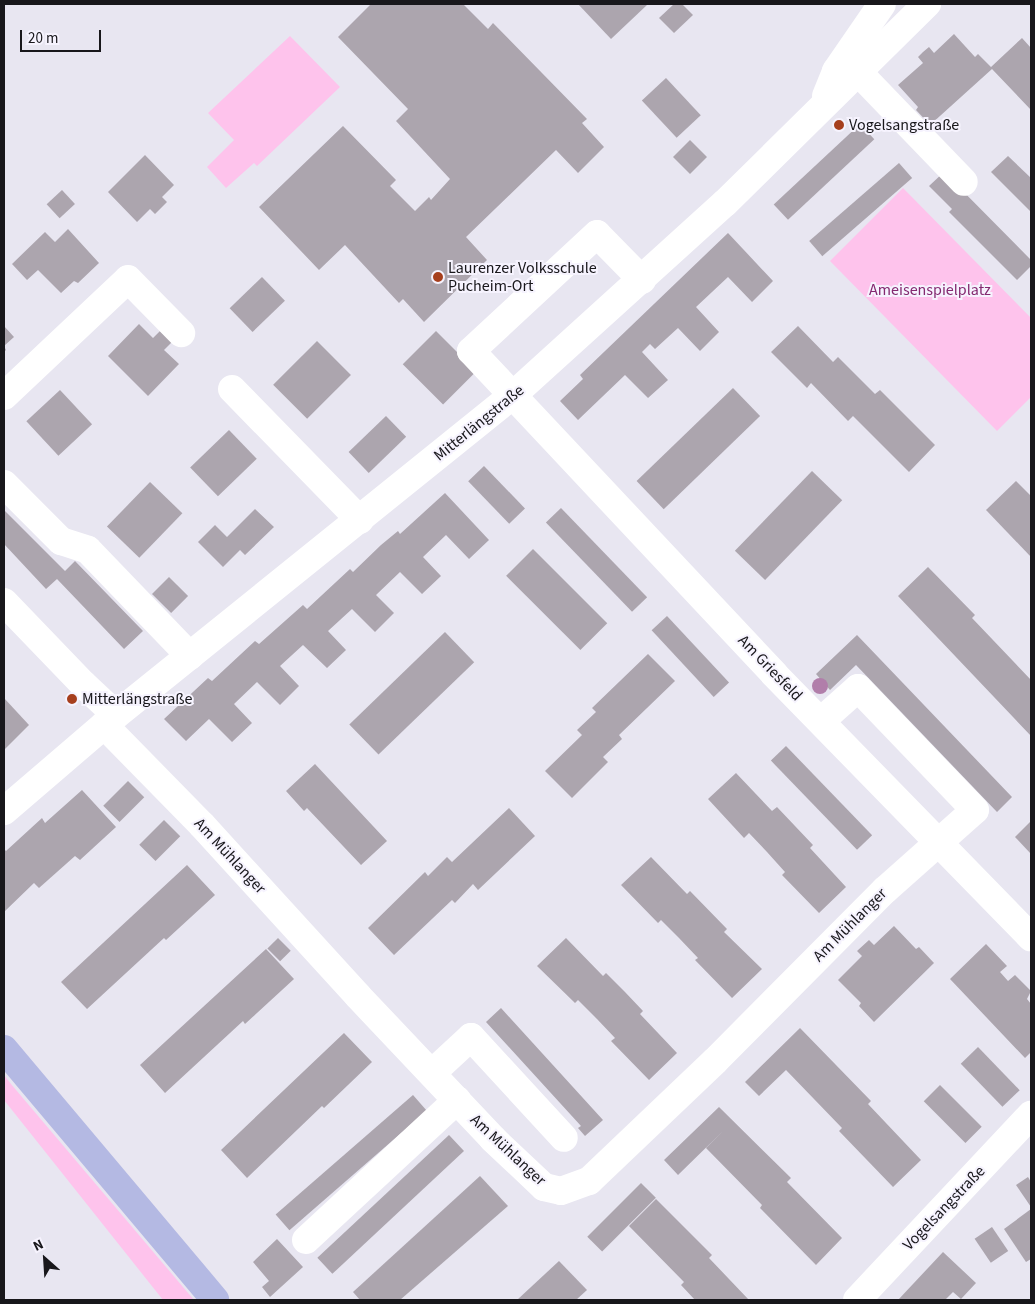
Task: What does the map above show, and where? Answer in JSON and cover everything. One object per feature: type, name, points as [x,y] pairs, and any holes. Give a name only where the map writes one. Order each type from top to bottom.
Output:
[{"type":"main road","points":[[4,1049],[215,1300]]},
{"type":"street","name":"Mitterlängstraße","points":[[820,108],[836,71],[882,4]]},
{"type":"street","name":"Mitterlängstraße","points":[[4,812],[110,720],[514,395],[725,203],[927,4]]},
{"type":"street","points":[[859,73],[964,182]]},
{"type":"street","name":"Am Griesfeld","points":[[642,280],[597,234],[471,351],[774,674],[1031,937]]},
{"type":"street","points":[[4,396],[128,279],[181,333]]},
{"type":"street","points":[[232,389],[360,520]]},
{"type":"street","points":[[4,484],[61,541],[88,550],[190,656]]},
{"type":"street","points":[[4,602],[83,684],[110,720]]},
{"type":"street","name":"Am Mühlanger","points":[[110,720],[202,825],[457,1100],[526,1172],[544,1187],[561,1192],[589,1181],[715,1061],[885,890],[975,810],[858,688],[821,721]]},
{"type":"street","points":[[432,1073],[471,1037],[564,1138]]},
{"type":"street","points":[[306,1240],[457,1100]]},
{"type":"street","name":"Vogelsangstraße","points":[[857,1300],[1031,1115]]},
{"type":"green space","points":[[290,36],[340,87],[257,166],[254,163],[226,188],[207,167],[234,140],[208,113]]},
{"type":"green space","name":"Ameisenspielplatz","points":[[903,188],[1031,318],[1031,397],[997,431],[830,261]]},
{"type":"green space","points":[[4,1075],[194,1300],[163,1300],[4,1100]]},
{"type":"building","points":[[371,4],[463,4],[488,29],[493,23],[587,119],[582,123],[604,147],[578,173],[556,150],[466,237],[487,260],[424,322],[403,299],[399,303],[345,245],[319,270],[259,207],[343,126],[396,180],[390,186],[415,211],[429,197],[431,200],[450,179],[396,121],[408,109],[338,37]]},
{"type":"building","points":[[578,4],[646,4],[647,5],[611,39]]},
{"type":"building","points":[[674,4],[682,4],[693,15],[674,33],[659,18]]},
{"type":"building","points":[[954,34],[975,57],[978,54],[991,67],[1022,38],[1031,48],[1031,110],[992,69],[930,125],[916,110],[918,107],[898,85],[923,63],[918,57],[923,52],[929,47],[934,53]]},
{"type":"building","points":[[666,78],[701,115],[677,138],[642,101]]},
{"type":"building","points":[[860,124],[874,139],[788,220],[774,204]]},
{"type":"building","points":[[690,140],[707,157],[690,174],[673,157]]},
{"type":"building","points":[[145,155],[174,185],[162,197],[167,202],[155,214],[150,209],[137,222],[108,192]]},
{"type":"building","points":[[1008,156],[1031,178],[1031,212],[991,172]]},
{"type":"building","points":[[899,163],[912,178],[822,256],[809,241]]},
{"type":"building","points":[[944,172],[1031,260],[1031,266],[1017,280],[949,212],[952,209],[929,186]]},
{"type":"building","points":[[62,190],[75,204],[60,218],[47,204]]},
{"type":"building","points":[[68,229],[99,263],[78,283],[74,281],[61,293],[38,270],[27,280],[12,264],[45,232],[55,242]]},
{"type":"building","points":[[728,233],[773,281],[752,302],[728,277],[696,307],[719,332],[700,351],[678,328],[655,349],[650,344],[642,352],[668,380],[648,398],[625,375],[578,420],[560,401],[583,379],[580,375]]},
{"type":"building","points":[[262,277],[285,301],[253,332],[230,308]]},
{"type":"building","points":[[139,324],[153,338],[160,331],[172,342],[164,350],[179,364],[148,396],[108,356]]},
{"type":"building","points":[[4,326],[14,337],[4,346]]},
{"type":"building","points":[[798,326],[833,362],[838,357],[875,394],[880,390],[935,445],[909,472],[853,416],[848,421],[811,383],[807,388],[771,352]]},
{"type":"building","points":[[436,331],[476,371],[443,405],[403,364]]},
{"type":"building","points":[[317,341],[351,375],[307,419],[273,385]]},
{"type":"building","points":[[733,388],[760,416],[664,509],[637,481]]},
{"type":"building","points":[[60,390],[92,424],[58,456],[26,421]]},
{"type":"building","points":[[386,416],[406,437],[369,473],[349,452]]},
{"type":"building","points":[[229,430],[257,459],[218,496],[190,468]]},
{"type":"building","points":[[484,466],[525,508],[509,524],[468,481]]},
{"type":"building","points":[[812,471],[842,500],[765,580],[735,551]]},
{"type":"building","points":[[1016,481],[1031,496],[1031,557],[986,510]]},
{"type":"building","points":[[150,482],[182,513],[139,558],[107,527]]},
{"type":"building","points":[[445,493],[489,540],[469,559],[446,535],[423,557],[441,576],[422,594],[400,572],[376,595],[394,613],[375,632],[352,609],[328,631],[346,650],[327,668],[303,645],[280,666],[299,686],[280,705],[257,682],[234,704],[252,723],[232,742],[209,719],[186,741],[164,719],[208,678],[212,681],[255,641],[259,644],[303,605],[307,609],[350,569],[353,572],[381,545],[398,531],[400,534]]},
{"type":"building","points":[[561,508],[647,597],[632,612],[546,523]]},
{"type":"building","points":[[255,509],[274,527],[245,555],[240,550],[223,567],[198,542],[215,525],[227,537]]},
{"type":"building","points":[[4,510],[65,571],[75,561],[143,631],[124,649],[57,579],[46,589],[4,544]]},
{"type":"building","points":[[533,549],[607,623],[580,650],[506,576]]},
{"type":"building","points":[[928,567],[975,615],[972,618],[1031,680],[1031,736],[898,596]]},
{"type":"building","points":[[169,577],[188,596],[171,613],[152,594]]},
{"type":"building","points":[[667,616],[729,683],[714,697],[652,630]]},
{"type":"building","points":[[445,632],[474,662],[379,755],[349,724]]},
{"type":"building","points":[[857,635],[1012,797],[997,812],[856,665],[830,690],[816,674]]},
{"type":"building","points":[[648,654],[675,681],[619,735],[622,739],[603,757],[608,762],[572,798],[545,771],[582,735],[577,730],[596,712],[592,708]]},
{"type":"building","points":[[4,698],[29,725],[4,750]]},
{"type":"building","points":[[786,746],[872,835],[857,850],[771,761]]},
{"type":"building","points":[[315,764],[387,841],[361,865],[307,808],[304,811],[286,791]]},
{"type":"building","points":[[736,773],[772,811],[777,807],[813,845],[810,848],[846,887],[819,913],[782,875],[785,872],[749,833],[744,838],[708,799]]},
{"type":"building","points":[[128,781],[144,797],[120,822],[103,806]]},
{"type":"building","points":[[82,790],[116,827],[80,860],[75,856],[39,888],[34,883],[4,912],[4,849],[6,851],[42,818],[45,823]]},
{"type":"building","points":[[509,808],[535,836],[478,890],[473,884],[455,903],[452,900],[394,955],[368,928],[425,872],[428,876],[447,857],[452,862]]},
{"type":"building","points":[[164,820],[180,836],[156,861],[139,845]]},
{"type":"building","points":[[1031,821],[1031,854],[1015,837]]},
{"type":"building","points":[[651,857],[687,894],[690,891],[727,929],[724,932],[762,969],[732,998],[695,960],[698,958],[679,938],[661,920],[658,923],[621,885]]},
{"type":"building","points":[[187,865],[215,895],[166,940],[164,938],[87,1009],[61,982]]},
{"type":"building","points":[[894,926],[916,949],[919,947],[934,963],[874,1022],[859,1006],[861,1003],[838,980],[862,956],[857,951],[869,940],[874,945]]},
{"type":"building","points":[[278,938],[291,951],[280,961],[267,949]]},
{"type":"building","points":[[566,938],[603,976],[606,973],[625,992],[643,1011],[640,1014],[677,1053],[649,1080],[611,1041],[615,1038],[597,1019],[578,1000],[575,1003],[537,966]]},
{"type":"building","points":[[986,944],[1007,966],[1000,972],[1008,981],[1015,975],[1031,991],[1027,999],[1031,1004],[1031,1052],[1025,1058],[950,979]]},
{"type":"building","points":[[266,949],[294,979],[245,1024],[243,1021],[165,1093],[140,1065]]},
{"type":"building","points":[[501,1008],[603,1120],[585,1136],[578,1128],[581,1126],[486,1022]]},
{"type":"building","points":[[800,1028],[871,1101],[868,1104],[921,1160],[893,1187],[839,1131],[842,1128],[786,1070],[759,1096],[745,1082]]},
{"type":"building","points":[[344,1033],[372,1062],[324,1108],[322,1106],[247,1178],[221,1150]]},
{"type":"building","points":[[978,1047],[1020,1090],[1002,1107],[961,1064]]},
{"type":"building","points":[[940,1085],[982,1127],[965,1143],[924,1101]]},
{"type":"building","points":[[413,1095],[427,1111],[289,1230],[276,1214]]},
{"type":"building","points":[[719,1107],[791,1178],[787,1182],[842,1238],[816,1265],[760,1208],[762,1205],[706,1148],[723,1131],[678,1175],[664,1160]]},
{"type":"building","points":[[449,1135],[464,1151],[332,1274],[317,1258]]},
{"type":"building","points":[[480,1176],[508,1206],[400,1300],[360,1300],[353,1292]]},
{"type":"building","points":[[1028,1177],[1031,1182],[1031,1207],[1016,1185]]},
{"type":"building","points":[[641,1183],[656,1198],[602,1252],[587,1237]]},
{"type":"building","points":[[656,1199],[712,1255],[709,1258],[749,1300],[695,1300],[681,1285],[684,1282],[629,1226]]},
{"type":"building","points":[[1031,1209],[1031,1259],[1026,1262],[1004,1229]]},
{"type":"building","points":[[992,1227],[1008,1251],[991,1263],[975,1239]]},
{"type":"building","points":[[277,1239],[303,1267],[270,1297],[262,1287],[269,1281],[253,1262]]},
{"type":"building","points":[[943,1252],[976,1283],[961,1299],[953,1292],[945,1300],[898,1300]]},
{"type":"building","points":[[559,1261],[587,1290],[576,1300],[517,1300]]},
{"type":"place","name":"Vogelsangstraße","points":[[839,125]]},
{"type":"place","name":"Laurenzer Volksschule Pucheim-Ort","points":[[438,277]]},
{"type":"place","name":"Mitterlängstraße","points":[[72,699]]}]
